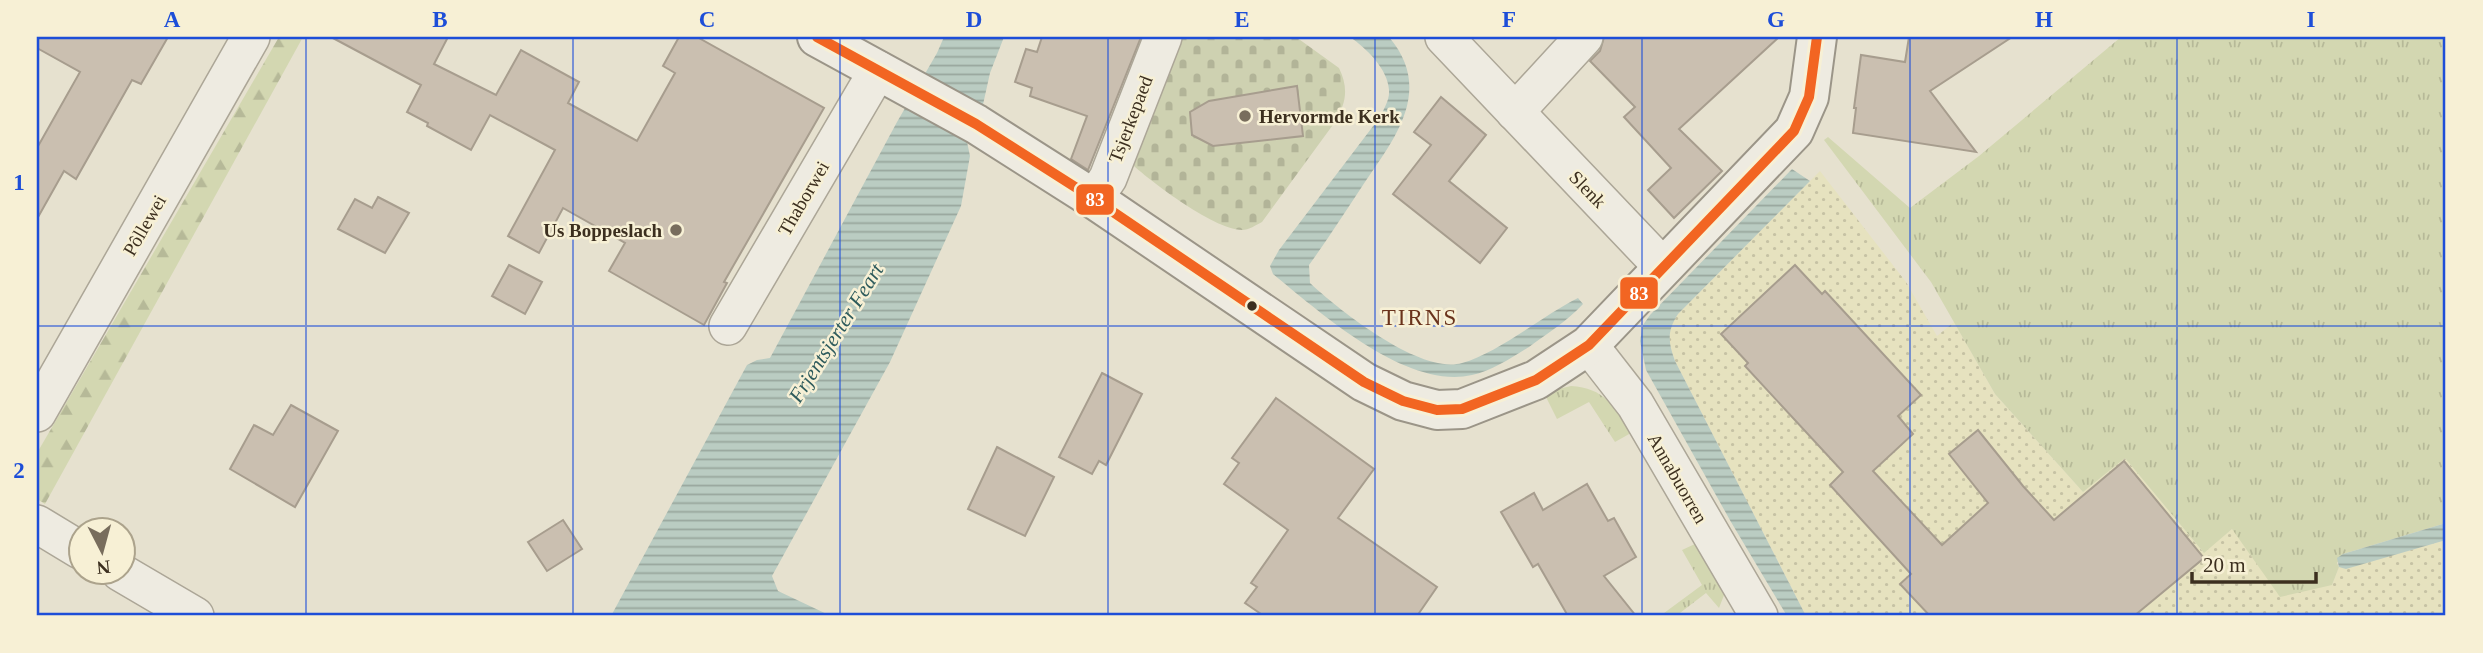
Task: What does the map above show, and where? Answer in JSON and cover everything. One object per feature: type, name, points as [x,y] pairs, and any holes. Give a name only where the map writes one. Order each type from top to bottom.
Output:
[{"type":"street","name":"Pôllewei","points":[[37,413],[251,37]]},
{"type":"street","points":[[817,37],[976,124],[1364,382],[1403,401],[1437,410],[1462,409],[1536,380],[1589,345],[1794,131],[1809,97],[1817,37]]},
{"type":"street","name":"Tsjerkepaed","points":[[1094,200],[1108,178],[1163,37]]},
{"type":"street","name":"Slenk","points":[[1444,37],[1662,266]]},
{"type":"street","points":[[1515,112],[1584,37]]},
{"type":"street","name":"Thaborwei","points":[[728,326],[878,71]]},
{"type":"street","name":"Annabuorren","points":[[1589,345],[1635,404],[1759,616]]},
{"type":"street","points":[[37,524],[66,542]]},
{"type":"street","points":[[136,581],[195,616]]},
{"type":"shaded area","points":[[1820,171],[1906,282],[1937,336],[1954,322],[1995,394],[2083,492],[2125,458],[2203,552],[2232,529],[2332,585],[2339,567],[2347,568],[2446,540],[2446,616],[1806,616],[1675,361],[1669,343],[1670,326],[1678,314]]},
{"type":"green space","points":[[279,37],[303,37],[45,504],[37,499],[37,453]]},
{"type":"green space","points":[[1169,37],[1296,37],[1339,68],[1345,96],[1335,122],[1262,222],[1250,228],[1242,230],[1214,221],[1164,190],[1125,158]]},
{"type":"green space","points":[[2121,37],[2446,37],[2446,523],[2343,554],[2337,563],[2339,567],[2332,585],[2280,597],[2232,529],[2204,553],[2125,458],[2083,492],[1995,394],[1931,282],[1824,140],[1828,137],[1910,208],[1979,156]]},
{"type":"green space","points":[[1571,386],[1592,390],[1607,400],[1631,433],[1615,442],[1589,402],[1557,419],[1545,395]]},
{"type":"green space","points":[[1697,543],[1728,585],[1719,608],[1706,593],[1676,616],[1660,616],[1702,585],[1682,550]]},
{"type":"water","name":"Frjentsjerter Feart","points":[[944,37],[1004,37],[990,73],[982,109],[966,137],[970,156],[961,206],[890,362],[772,576],[778,591],[831,616],[611,616],[747,365],[770,358]]},
{"type":"water","points":[[1350,37],[1389,37],[1402,57],[1408,76],[1409,95],[1405,113],[1387,150],[1309,265],[1310,283],[1360,324],[1382,338],[1425,360],[1445,364],[1462,363],[1476,358],[1578,298],[1583,304],[1529,347],[1501,364],[1472,375],[1446,377],[1420,371],[1366,345],[1273,274],[1270,266],[1279,250],[1380,117],[1388,100],[1385,74],[1369,53]]},
{"type":"water","points":[[1792,169],[1810,181],[1678,314],[1670,337],[1675,361],[1806,616],[1787,616],[1646,370],[1640,341],[1643,325],[1650,315]]},
{"type":"water","points":[[2446,523],[2446,540],[2346,569],[2339,567],[2337,558],[2343,554]]},
{"type":"building","points":[[37,37],[168,37],[141,84],[132,80],[76,179],[64,171],[37,219],[37,148],[80,72],[37,48]]},
{"type":"building","points":[[331,37],[448,37],[434,64],[496,95],[521,50],[579,82],[568,103],[637,141],[675,73],[663,66],[679,37],[697,37],[824,108],[724,282],[727,283],[704,325],[609,271],[625,243],[563,208],[539,253],[508,236],[555,150],[490,115],[471,150],[407,112],[421,85]]},
{"type":"building","points":[[1042,37],[1141,37],[1088,170],[1071,159],[1087,116],[1030,96],[1032,88],[1015,82],[1026,49],[1037,52]]},
{"type":"building","points":[[1604,37],[1779,37],[1679,129],[1722,171],[1674,218],[1648,190],[1671,168],[1624,117],[1635,107],[1590,61],[1600,51]]},
{"type":"building","points":[[1909,37],[2012,37],[1930,91],[1976,152],[1853,133],[1861,55],[1905,62]]},
{"type":"building","name":"Hervormde Kerk","points":[[1297,86],[1303,136],[1213,146],[1192,135],[1190,112],[1209,101]]},
{"type":"building","points":[[1441,97],[1486,135],[1449,181],[1507,228],[1480,263],[1393,194],[1431,145],[1414,132]]},
{"type":"building","points":[[378,197],[409,213],[385,253],[338,229],[355,199],[372,208]]},
{"type":"building","points":[[509,265],[542,282],[525,314],[492,296]]},
{"type":"building","points":[[1795,265],[1822,294],[1825,291],[1921,395],[1898,416],[1913,434],[1873,471],[1942,545],[1988,503],[1949,454],[1978,430],[2054,520],[2124,461],[2204,558],[2134,616],[1930,616],[1900,584],[1911,574],[1830,485],[1843,472],[1745,366],[1748,363],[1721,334]]},
{"type":"building","points":[[1102,373],[1142,394],[1106,465],[1099,461],[1092,474],[1059,457]]},
{"type":"building","points":[[1276,398],[1374,469],[1338,518],[1437,587],[1417,616],[1264,616],[1245,603],[1257,587],[1251,583],[1288,530],[1224,484],[1239,463],[1232,458]]},
{"type":"building","points":[[291,405],[338,431],[295,507],[230,469],[254,425],[273,435]]},
{"type":"building","points":[[997,447],[1054,477],[1025,536],[968,509]]},
{"type":"building","points":[[1587,484],[1608,521],[1614,518],[1636,557],[1604,576],[1636,616],[1568,616],[1538,564],[1533,567],[1501,512],[1534,493],[1543,510]]},
{"type":"building","points":[[563,520],[582,549],[547,571],[528,542]]},
{"type":"transit line","name":"83","points":[[817,37],[976,124],[1094,199],[1364,382],[1403,401],[1437,410],[1462,409],[1536,380],[1589,345],[1794,131],[1809,97],[1817,37]]},
{"type":"place","name":"Hervormde Kerk","points":[[1245,116]]},
{"type":"place","name":"Us Boppeslach","points":[[676,230]]},
{"type":"district","name":"TIRNS","points":[[1420,317]]}]
